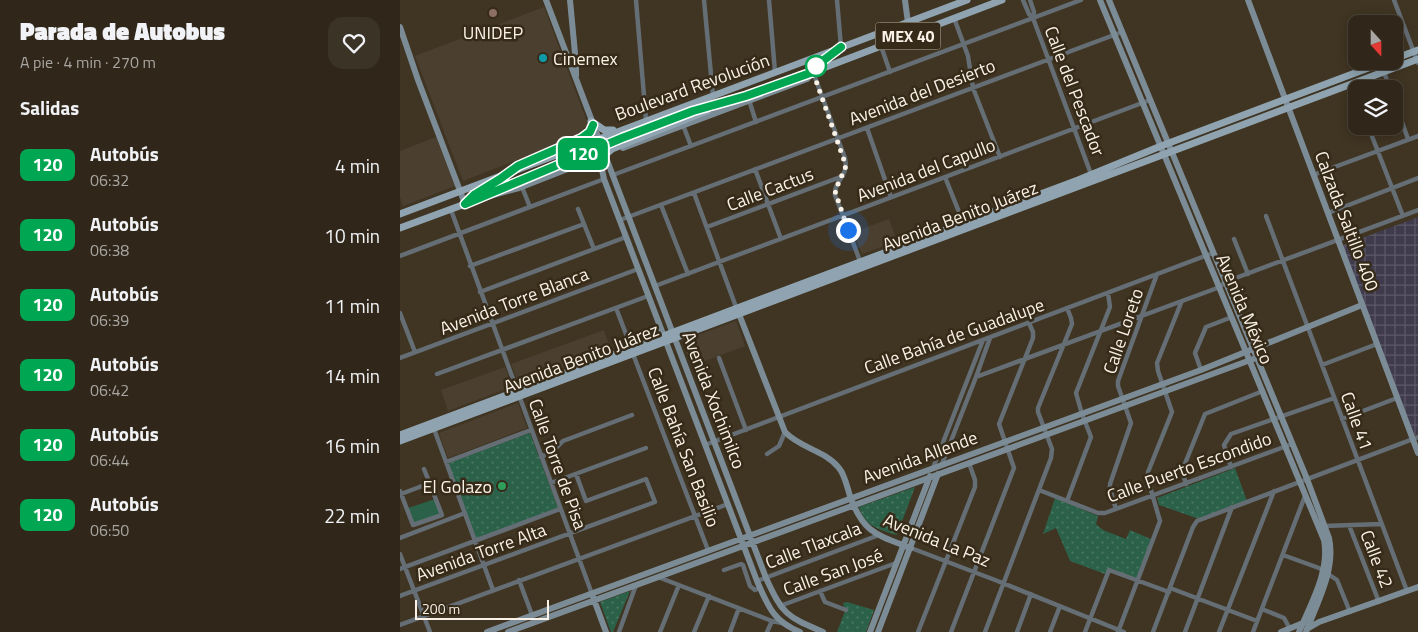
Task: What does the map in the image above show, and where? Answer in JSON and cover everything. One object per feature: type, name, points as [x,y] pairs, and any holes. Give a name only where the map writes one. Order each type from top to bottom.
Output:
[{"type":"main road","name":"Boulevard Revolución","points":[[400,214],[459,190],[967,0]]},
{"type":"main road","name":"MEX 40","points":[[400,228],[451,210],[675,118],[746,96],[813,72],[1002,0]]},
{"type":"main road","points":[[881,46],[904,33],[908,22]]},
{"type":"main road","points":[[813,72],[820,63],[841,47]]},
{"type":"main road","points":[[1403,55],[1416,50]]},
{"type":"main road","name":"Avenida Benito Juárez","points":[[1363,80],[1418,61]]},
{"type":"main road","name":"Avenida Benito Juárez","points":[[821,280],[860,261],[1078,180],[1164,145],[1363,70]]},
{"type":"main road","points":[[604,155],[612,148],[683,123],[707,111],[730,93],[749,82]]},
{"type":"main road","name":"Avenida Benito Juárez","points":[[400,442],[664,338],[821,280],[931,243],[1348,86]]},
{"type":"main road","points":[[465,204],[474,195],[528,161],[582,138],[590,132],[592,123],[604,130],[619,130]]},
{"type":"main road","points":[[1070,190],[1071,186],[1078,180]]},
{"type":"main road","points":[[931,243],[939,236],[956,230],[963,222],[970,228]]},
{"type":"main road","name":"Avenida Benito Juárez","points":[[400,434],[465,410],[518,394]]},
{"type":"main road","points":[[434,429],[465,410]]},
{"type":"street","name":"Avenida Xochimilco","points":[[546,0],[766,578],[779,606],[790,616],[823,632]]},
{"type":"street","points":[[570,0],[576,80]]},
{"type":"street","points":[[636,0],[646,120]]},
{"type":"street","points":[[704,0],[713,96]]},
{"type":"street","points":[[769,0],[775,72]]},
{"type":"street","points":[[837,0],[841,47]]},
{"type":"street","points":[[905,0],[908,22]]},
{"type":"street","points":[[1023,0],[1029,14],[1033,18]]},
{"type":"street","points":[[1030,0],[1034,12],[1033,18]]},
{"type":"street","points":[[614,175],[1081,0]]},
{"type":"street","name":"Avenida México","points":[[1100,0],[1114,35],[1146,101]]},
{"type":"street","name":"Avenida México","points":[[1109,0],[1146,101],[1323,527],[1326,572],[1303,629]]},
{"type":"street","name":"Calzada Saltillo 400","points":[[1248,0],[1397,398],[1415,438],[1418,453]]},
{"type":"street","points":[[1394,0],[1416,50],[1418,61]]},
{"type":"street","points":[[954,18],[972,71],[973,88],[1000,156]]},
{"type":"street","name":"Calle del Pescador","points":[[1033,18],[1091,174]]},
{"type":"street","points":[[400,28],[465,204]]},
{"type":"street","name":"Avenida del Desierto","points":[[620,220],[1122,32]]},
{"type":"street","points":[[563,46],[574,45]]},
{"type":"street","points":[[881,46],[890,72]]},
{"type":"street","points":[[691,146],[683,123],[807,79],[813,72],[846,166],[835,191],[860,261]]},
{"type":"street","points":[[1384,72],[1387,80]]},
{"type":"street","points":[[749,100],[756,122]]},
{"type":"street","name":"Avenida del Capullo","points":[[655,286],[1146,101]]},
{"type":"street","points":[[1403,125],[1408,139]]},
{"type":"street","points":[[867,128],[891,197]]},
{"type":"street","points":[[1371,135],[1403,216]]},
{"type":"street","points":[[1313,175],[1418,136]]},
{"type":"street","name":"Avenida Xochimilco","points":[[604,155],[600,165],[604,179],[757,581],[774,616],[782,623],[799,632]]},
{"type":"street","points":[[482,197],[522,187],[604,155]]},
{"type":"street","points":[[755,170],[781,239]]},
{"type":"street","name":"Calle Cactus","points":[[706,227],[843,176]]},
{"type":"street","points":[[945,177],[963,222]]},
{"type":"street","points":[[1328,213],[1418,178]]},
{"type":"street","points":[[400,256],[604,179]]},
{"type":"street","points":[[522,187],[530,207]]},
{"type":"street","points":[[694,192],[785,432],[779,446],[767,454]]},
{"type":"street","points":[[661,205],[688,274]]},
{"type":"street","points":[[578,209],[594,249]]},
{"type":"street","name":"Calle Torre de Pisa","points":[[451,210],[593,597]]},
{"type":"street","points":[[976,377],[1181,303],[1248,274],[1418,210]]},
{"type":"street","name":"Calle 41","points":[[1266,216],[1407,591]]},
{"type":"street","points":[[470,266],[584,224]]},
{"type":"street","points":[[480,292],[626,237]]},
{"type":"street","points":[[1234,239],[1248,274]]},
{"type":"street","name":"Calle Bahía de Guadalupe","points":[[706,445],[1210,254]]},
{"type":"street","name":"Avenida Torre Blanca","points":[[400,358],[638,269]]},
{"type":"street","name":"Calle Loreto","points":[[1116,509],[1110,484],[1131,428],[1131,419],[1118,386],[1119,376],[1157,274]]},
{"type":"street","name":"Avenida México","points":[[1223,285],[1232,317],[1250,351]]},
{"type":"street","points":[[1067,501],[1091,438],[1077,398],[1077,389],[1110,304],[1108,292]]},
{"type":"street","points":[[437,374],[648,296]]},
{"type":"street","points":[[1118,631],[1160,521],[1148,480],[1148,472],[1172,412],[1158,372],[1157,363],[1181,303]]},
{"type":"street","name":"Avenida Allende","points":[[508,632],[708,550],[1201,370],[1362,305]]},
{"type":"street","name":"Calle Bahía San Basilio","points":[[616,308],[708,550]]},
{"type":"street","points":[[985,632],[1052,454],[1038,408],[1072,324],[1067,308]]},
{"type":"street","points":[[400,313],[401,321],[415,352]]},
{"type":"street","points":[[1201,370],[1195,353],[1206,327],[1232,317]]},
{"type":"street","points":[[951,632],[1014,468],[999,424],[1033,335],[1029,323]]},
{"type":"street","points":[[878,632],[990,338]]},
{"type":"street","points":[[870,632],[983,340]]},
{"type":"street","points":[[1322,365],[1377,344]]},
{"type":"street","points":[[719,358],[746,430]]},
{"type":"street","name":"Avenida México","points":[[1253,359],[1263,391],[1278,418]]},
{"type":"street","name":"Avenida Allende","points":[[487,632],[532,616],[636,585],[1253,359]]},
{"type":"street","points":[[1186,484],[1182,470],[1204,414],[1263,391]]},
{"type":"street","points":[[1231,467],[1224,449],[1225,441],[1228,437],[1334,398]]},
{"type":"street","points":[[1342,420],[1397,398]]},
{"type":"street","points":[[541,457],[553,451],[564,441],[632,416]]},
{"type":"street","points":[[434,429],[494,590]]},
{"type":"street","points":[[446,462],[531,430]]},
{"type":"street","name":"Avenida La Paz","points":[[785,432],[795,441],[831,460],[839,467],[843,473],[854,506],[865,526],[879,535],[1124,632]]},
{"type":"street","points":[[1153,632],[1195,524],[1201,518],[1415,438]]},
{"type":"street","name":"Calle Puerto Escondido","points":[[1040,490],[1098,513],[1105,513],[1289,445]]},
{"type":"street","points":[[551,484],[646,448]]},
{"type":"street","points":[[918,632],[975,487],[975,480],[969,464]]},
{"type":"street","points":[[424,469],[430,483],[442,515],[413,526],[400,492],[430,483]]},
{"type":"street","name":"Avenida Torre Alta","points":[[400,596],[655,502],[646,478],[586,501],[576,474]]},
{"type":"street","name":"Avenida México","points":[[1304,480],[1306,494],[1323,527]]},
{"type":"street","points":[[1219,632],[1274,491]]},
{"type":"street","points":[[1253,632],[1306,494]]},
{"type":"street","points":[[400,624],[728,504]]},
{"type":"street","points":[[1185,632],[1232,507]]},
{"type":"street","points":[[402,568],[560,510]]},
{"type":"street","points":[[400,538],[466,513]]},
{"type":"street","points":[[429,520],[432,526]]},
{"type":"street","points":[[1323,527],[1381,524]]},
{"type":"street","name":"Calle 42","points":[[1349,525],[1378,602]]},
{"type":"street","name":"Calle Tlaxcala","points":[[757,581],[879,535]]},
{"type":"street","points":[[400,554],[402,568],[414,591],[430,632]]},
{"type":"street","points":[[1282,555],[1326,572],[1338,581],[1350,612]]},
{"type":"street","name":"Calle San José","points":[[779,606],[896,563]]},
{"type":"street","points":[[724,570],[743,565],[750,586],[755,590],[760,588]]},
{"type":"street","points":[[1085,632],[1109,570],[1198,599],[1257,621]]},
{"type":"street","points":[[658,577],[772,621],[782,623]]},
{"type":"street","points":[[519,580],[532,616]]},
{"type":"street","points":[[619,632],[636,585]]},
{"type":"street","points":[[660,632],[679,585]]},
{"type":"street","points":[[1281,632],[1290,629],[1303,629],[1418,587]]},
{"type":"street","points":[[820,591],[825,602],[846,610]]},
{"type":"street","points":[[1017,632],[1031,594]]},
{"type":"street","points":[[694,632],[709,596]]},
{"type":"street","points":[[593,597],[606,632]]},
{"type":"street","points":[[1050,632],[1060,606]]},
{"type":"street","points":[[730,632],[739,608]]},
{"type":"street","points":[[1262,609],[1284,618],[1290,629]]},
{"type":"street","points":[[767,632],[772,621]]},
{"type":"shaded area","points":[[544,7],[588,127],[584,134],[463,181],[415,56]]},
{"type":"shaded area","points":[[436,137],[455,186],[403,206],[400,197],[400,151]]},
{"type":"shaded area","points":[[1418,217],[1418,434],[1412,436],[1341,246]]},
{"type":"shaded area","points":[[889,219],[897,241],[862,254],[853,232]]},
{"type":"shaded area","points":[[736,321],[745,346],[692,366],[682,341]]},
{"type":"shaded area","points":[[604,330],[611,350],[519,384],[511,364]]},
{"type":"shaded area","points":[[505,367],[513,386],[448,411],[441,390]]},
{"type":"shaded area","points":[[518,403],[527,428],[448,458],[439,433]]},
{"type":"green space","name":"El Golazo","points":[[530,433],[558,508],[476,539],[448,463]]},
{"type":"green space","points":[[1235,468],[1247,501],[1199,519],[1159,505],[1157,498]]},
{"type":"green space","points":[[915,487],[897,535],[873,526],[865,519],[859,507]]},
{"type":"green space","points":[[1055,498],[1098,516],[1096,524],[1103,530],[1126,539],[1130,530],[1153,540],[1138,579],[1109,568],[1105,574],[1070,561],[1056,528],[1043,534]]},
{"type":"green space","points":[[435,499],[440,514],[414,524],[408,508]]},
{"type":"green space","points":[[630,591],[613,632],[611,632],[600,602]]},
{"type":"green space","points":[[847,602],[874,610],[866,632],[837,632],[845,611],[843,603]]},
{"type":"bus line","name":"120","points":[[593,125],[587,135],[518,166],[474,195],[465,204],[622,138],[693,111],[746,96],[813,72],[816,66],[836,53],[841,47]]},
{"type":"place","name":"UNIDEP","points":[[493,13]]},
{"type":"place","name":"Cinemex","points":[[543,58]]},
{"type":"place","name":"El Golazo","points":[[502,486]]},
{"type":"route","points":[[816,66],[813,72],[845,158],[845,171],[835,187],[835,196],[848,230]]}]
